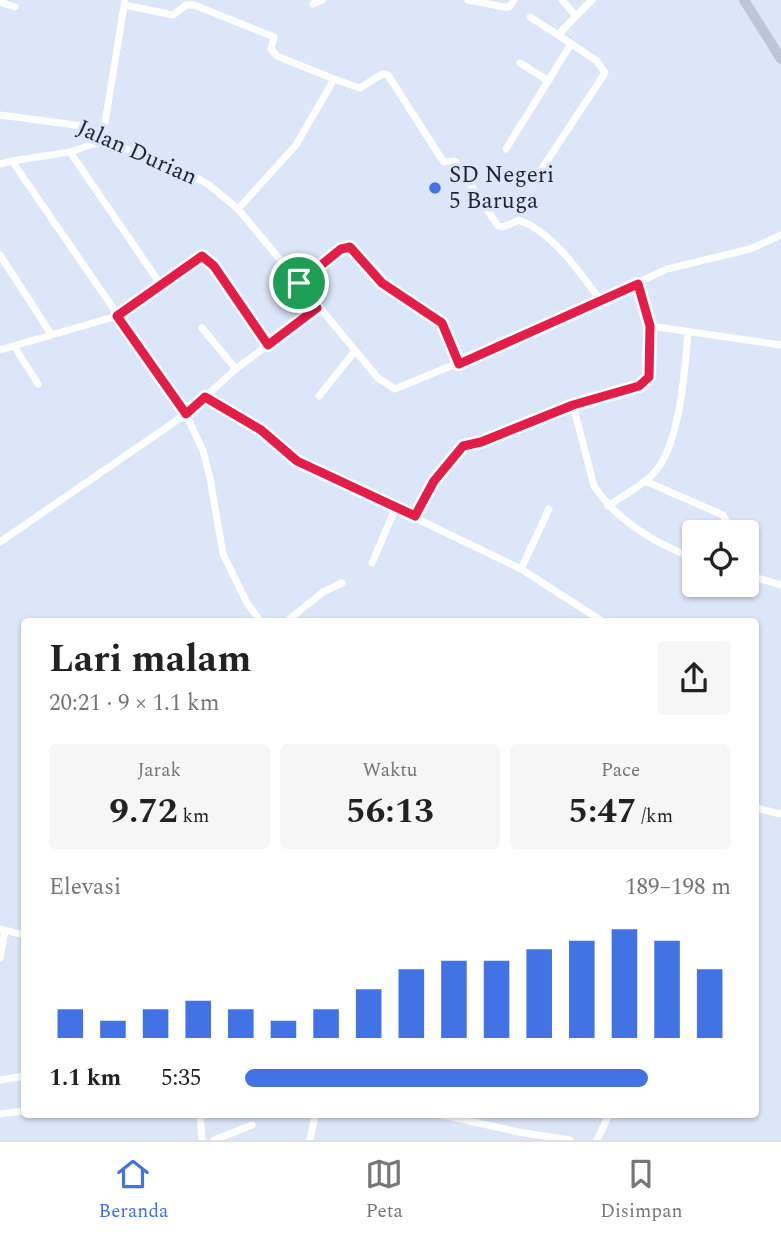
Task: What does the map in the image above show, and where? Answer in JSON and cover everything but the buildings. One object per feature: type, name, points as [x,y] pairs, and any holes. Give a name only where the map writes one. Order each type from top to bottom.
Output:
[{"type":"main road","points":[[746,0],[781,52]]},
{"type":"main road","points":[[746,0],[781,59]]},
{"type":"street","points":[[313,4],[322,0]]},
{"type":"street","points":[[468,0],[504,7],[509,7],[514,0]]},
{"type":"street","points":[[562,0],[576,16]]},
{"type":"street","points":[[558,36],[592,0]]},
{"type":"street","points":[[0,2],[15,7]]},
{"type":"street","points":[[0,164],[69,152],[106,137],[125,3],[173,15],[186,5],[194,5],[274,37],[271,49],[277,56],[334,79],[360,88],[382,74],[388,75],[441,158],[444,162],[455,161],[498,226],[503,227],[519,220],[541,232],[570,261],[601,301]]},
{"type":"street","points":[[530,17],[603,67],[604,76],[533,182]]},
{"type":"street","points":[[506,149],[571,44]]},
{"type":"street","points":[[520,63],[550,81]]},
{"type":"street","points":[[238,209],[296,145],[334,79]]},
{"type":"street","name":"Jalan Durian","points":[[0,115],[67,122],[106,137],[146,159],[197,178],[238,209],[317,308],[378,378],[395,389],[459,364],[677,264],[750,249],[781,235]]},
{"type":"street","points":[[69,152],[161,285]]},
{"type":"street","points":[[12,161],[186,414],[203,451],[223,554],[247,603],[258,618]]},
{"type":"street","points":[[299,283],[341,249],[350,247],[382,283],[442,323],[459,364]]},
{"type":"street","points":[[0,255],[51,334]]},
{"type":"street","points":[[0,350],[117,316],[194,260],[206,257],[268,345]]},
{"type":"street","points":[[415,516],[434,481],[463,446],[481,442],[573,405],[644,384],[650,374],[650,326],[638,284]]},
{"type":"street","points":[[0,542],[186,414],[236,369],[317,308]]},
{"type":"street","points":[[650,326],[781,345]]},
{"type":"street","points":[[202,328],[236,369]]},
{"type":"street","points":[[608,506],[645,481],[662,460],[677,416],[688,332]]},
{"type":"street","points":[[14,346],[38,384]]},
{"type":"street","points":[[319,396],[355,351]]},
{"type":"street","points":[[205,397],[261,430],[297,461],[521,569],[597,618]]},
{"type":"street","points":[[573,405],[594,486],[608,506],[646,535],[682,552]]},
{"type":"street","points":[[645,481],[723,515],[723,520]]},
{"type":"street","points":[[372,563],[396,507]]},
{"type":"street","points":[[521,569],[549,509]]},
{"type":"street","points":[[759,579],[781,585]]},
{"type":"street","points":[[291,618],[323,592],[342,583]]},
{"type":"street","points":[[759,809],[781,814]]},
{"type":"street","points":[[0,958],[3,930],[21,934]]},
{"type":"street","points":[[0,1080],[21,1076]]},
{"type":"street","points":[[0,1114],[21,1111]]},
{"type":"street","points":[[200,1118],[202,1140]]},
{"type":"street","points":[[310,1140],[314,1118]]},
{"type":"street","points":[[456,1118],[506,1130],[570,1140]]},
{"type":"street","points":[[597,1140],[608,1118]]},
{"type":"street","points":[[214,1140],[252,1125]]},
{"type":"place","name":"SD Negeri 5 Baruga","points":[[435,188]]},
{"type":"route","points":[[350,247],[382,283],[432,313],[442,323],[459,364],[638,284],[650,326],[650,374],[648,380],[639,386],[593,398],[481,442],[463,446],[434,481],[415,516],[297,461],[261,430],[228,413],[205,397],[186,414],[117,316],[202,256],[214,266],[268,345],[317,308],[299,283],[341,249],[350,247]]}]
